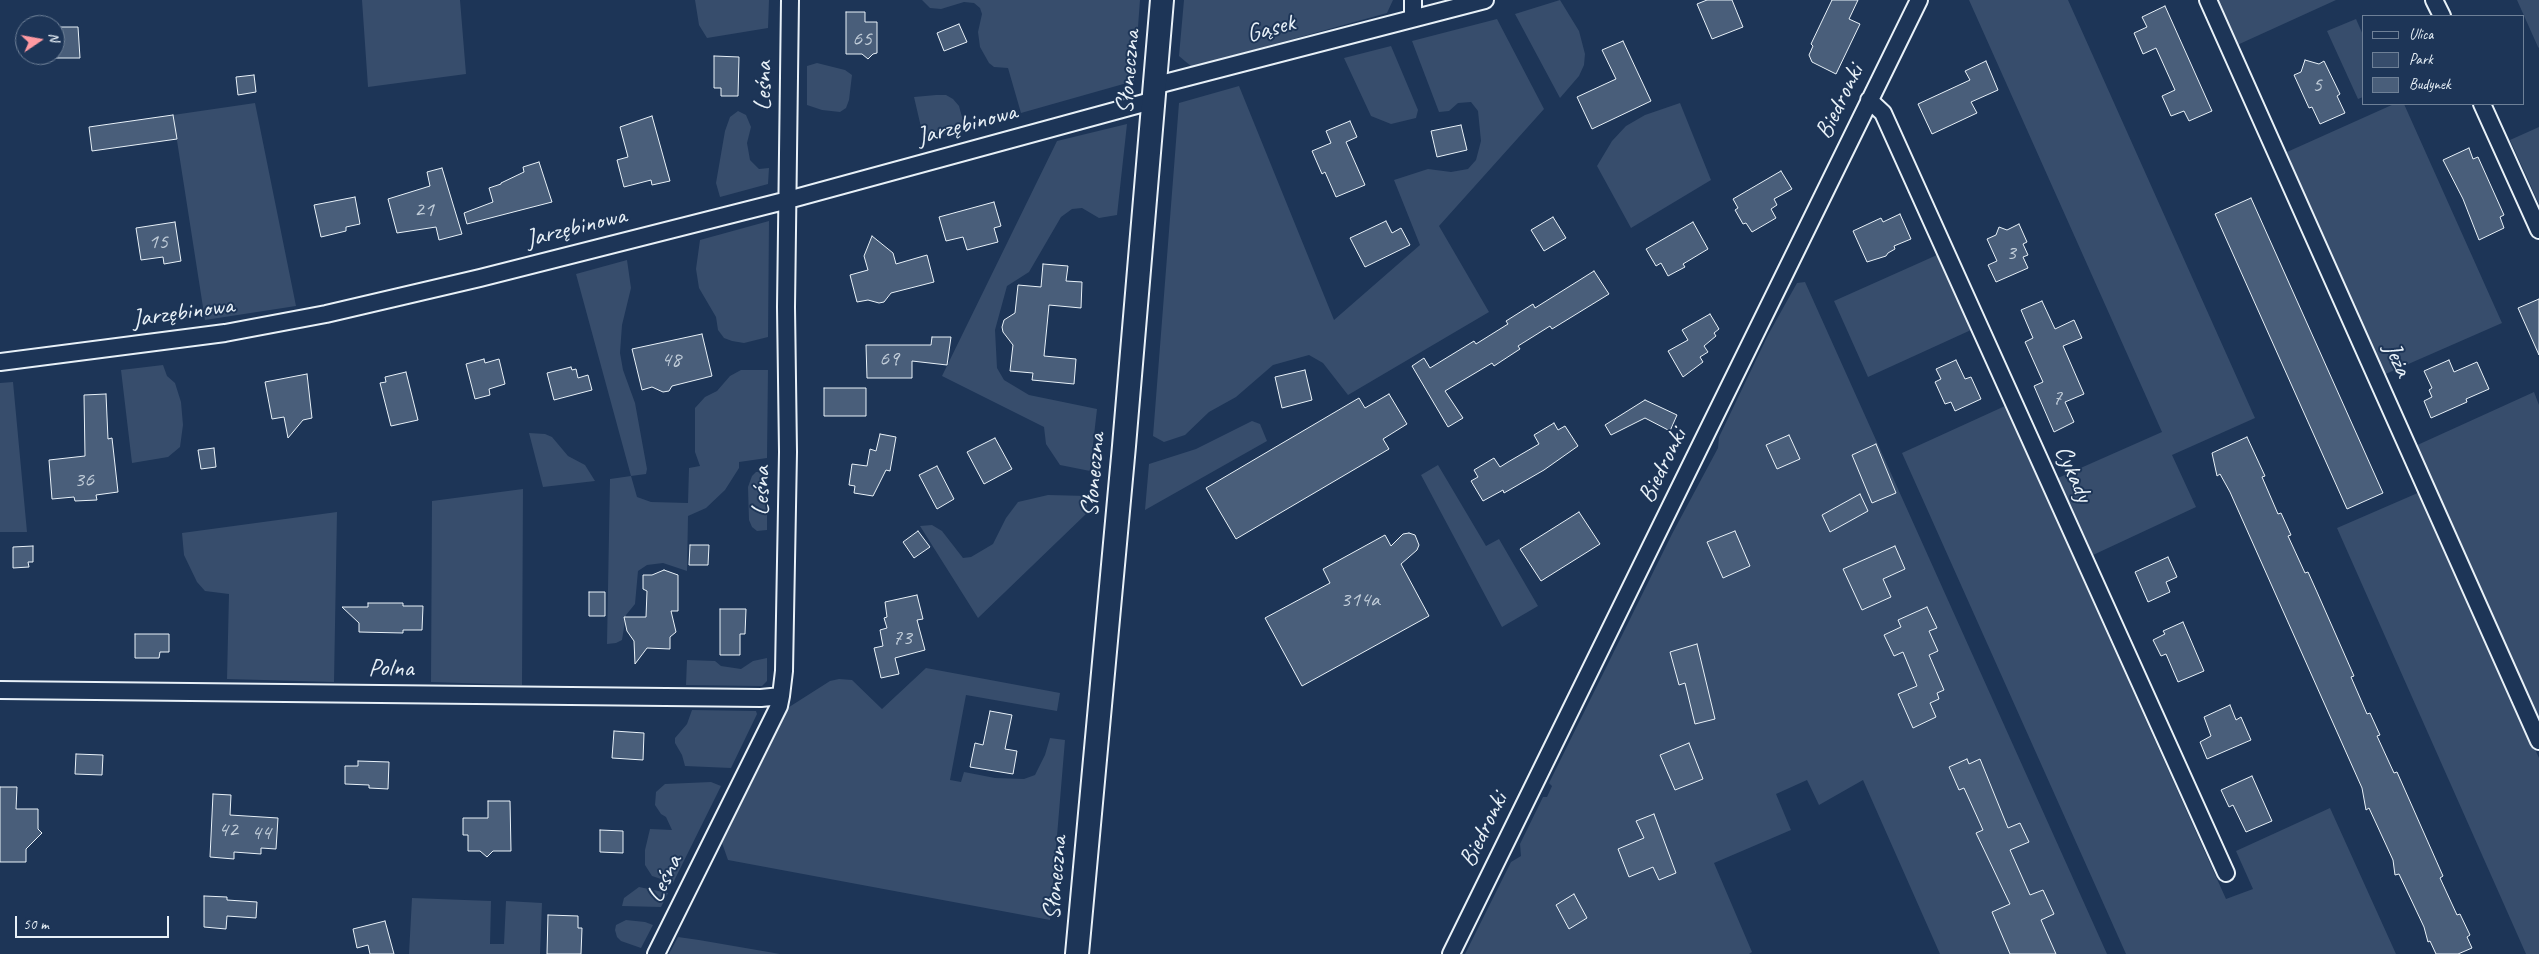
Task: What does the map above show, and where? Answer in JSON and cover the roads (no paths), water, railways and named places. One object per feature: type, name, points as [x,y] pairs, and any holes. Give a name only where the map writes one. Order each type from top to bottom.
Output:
[{"type":"main road","name":"Słoneczna","points":[[1077,954],[1156,92],[1162,0]]},
{"type":"street","name":"Leśna","points":[[656,954],[779,706],[781,696],[786,570],[790,0]]},
{"type":"street","points":[[1413,18],[1414,0]]},
{"type":"street","name":"Gąsek","points":[[1156,92],[1413,18],[1485,0]]},
{"type":"street","name":"Biedronki","points":[[1451,954],[1790,264],[1868,100],[1919,0]]},
{"type":"street","name":"Jeża","points":[[2208,0],[2539,741]]},
{"type":"street","points":[[2434,0],[2442,15]]},
{"type":"street","name":"Jarzębinowa","points":[[0,362],[224,333],[326,314],[480,278],[788,200],[1156,92]]},
{"type":"street","name":"Cykady","points":[[1868,100],[1883,113],[2226,873]]},
{"type":"street","points":[[2482,105],[2539,230]]},
{"type":"street","name":"Polna","points":[[0,690],[761,698],[781,696]]}]
